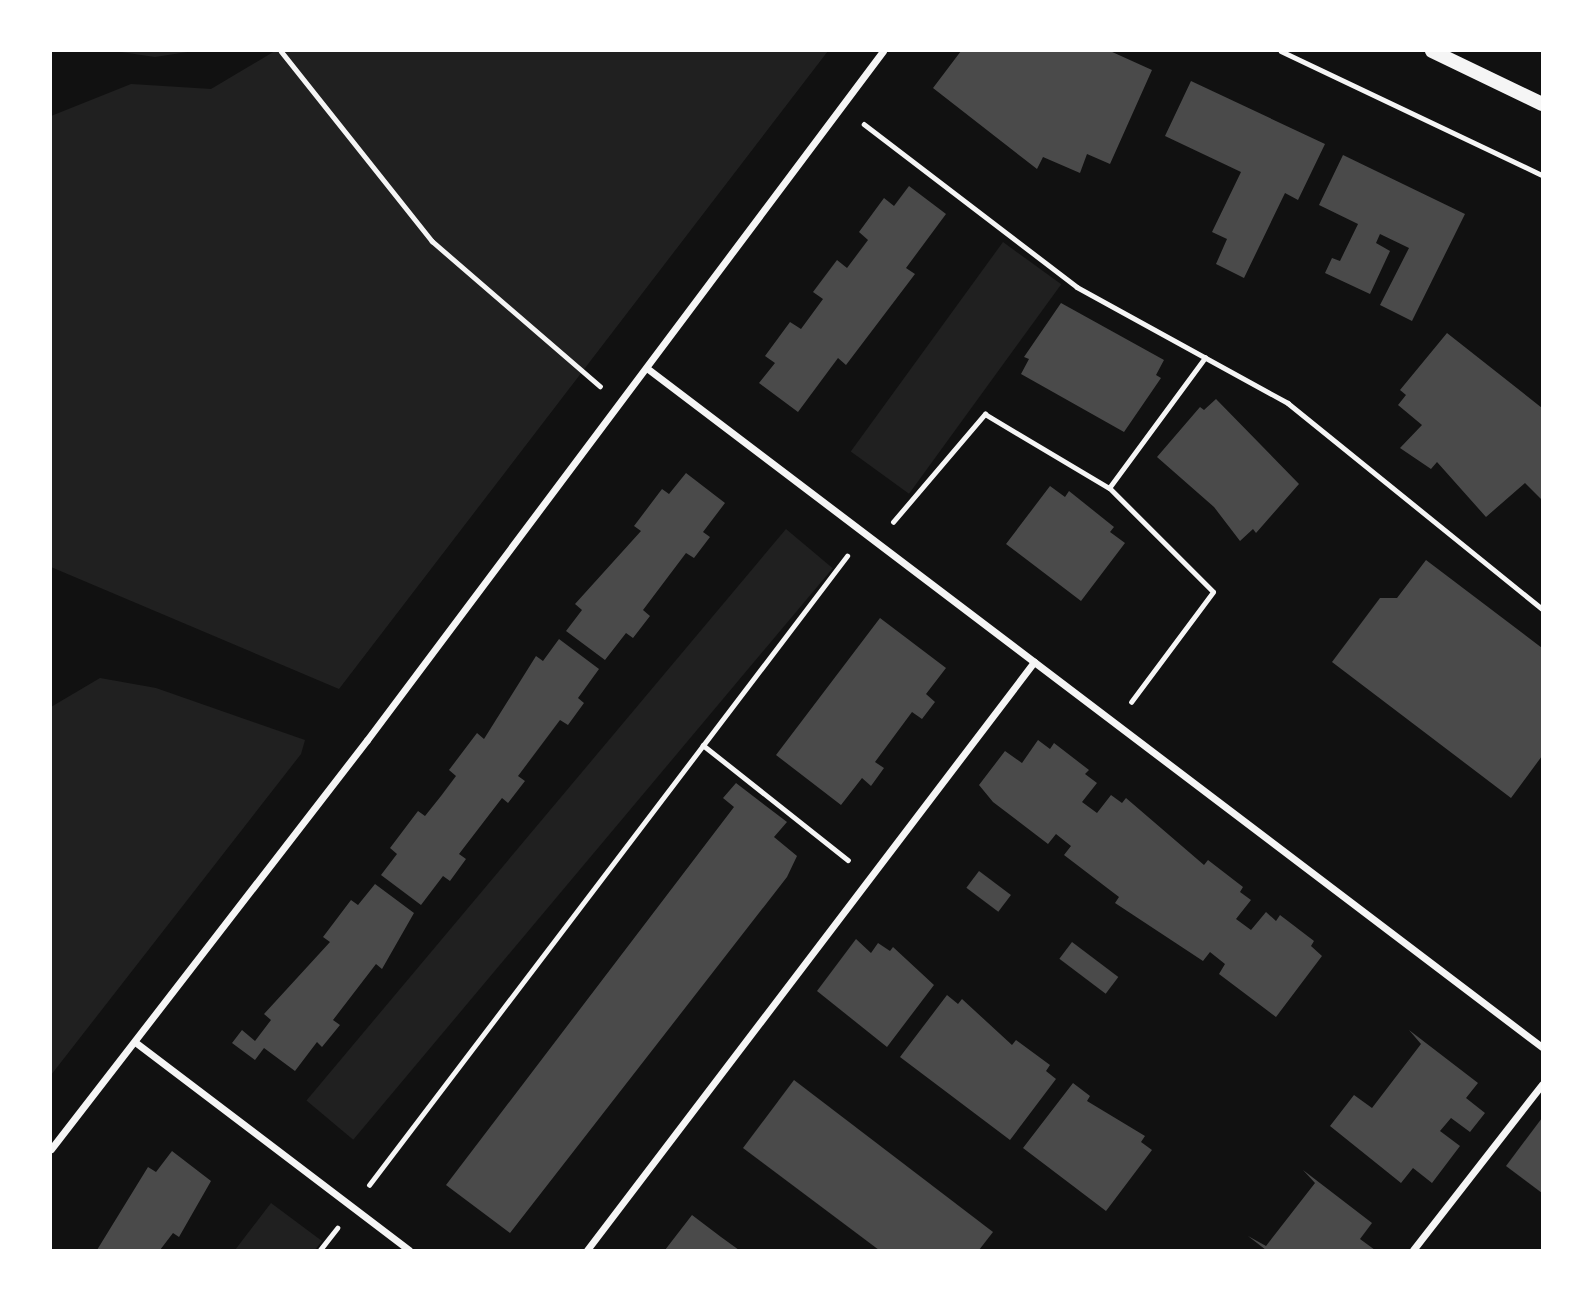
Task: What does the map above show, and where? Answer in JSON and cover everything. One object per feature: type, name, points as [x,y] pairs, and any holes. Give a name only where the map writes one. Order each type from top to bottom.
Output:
[{"type":"main road","points":[[1432,51],[1542,104]]},
{"type":"street","points":[[51,1149],[648,369],[883,51]]},
{"type":"street","points":[[648,369],[1542,1047]]},
{"type":"street","points":[[587,1250],[1034,662]]},
{"type":"street","points":[[135,1042],[409,1250]]},
{"type":"street","points":[[1413,1250],[1542,1084]]},
{"type":"path","points":[[281,51],[432,241],[622,403]]},
{"type":"path","points":[[1281,51],[1542,175]]},
{"type":"path","points":[[842,105],[1077,287],[1288,403],[1542,609]]},
{"type":"path","points":[[1109,488],[1205,358]]},
{"type":"path","points":[[876,542],[985,414],[1109,488],[1213,592],[1115,723]]},
{"type":"path","points":[[320,1250],[864,533]]},
{"type":"path","points":[[703,745],[870,878]]},
{"type":"shaded area","points":[[114,51],[194,51],[155,57]]},
{"type":"shaded area","points":[[275,51],[828,51],[339,689],[51,567],[51,116],[131,84],[211,89]]},
{"type":"shaded area","points":[[1003,242],[1061,284],[909,494],[851,452]]},
{"type":"shaded area","points":[[786,529],[833,568],[353,1140],[306,1100]]},
{"type":"shaded area","points":[[100,678],[156,688],[305,740],[301,754],[51,1075],[51,707]]},
{"type":"shaded area","points":[[271,1203],[322,1241],[315,1250],[235,1250]]},
{"type":"building","points":[[961,51],[1110,51],[1152,70],[1110,164],[1087,154],[1080,173],[1043,157],[1037,169],[933,88]]},
{"type":"building","points":[[1191,81],[1325,144],[1298,200],[1285,193],[1244,278],[1216,264],[1227,239],[1212,232],[1241,172],[1165,136]]},
{"type":"building","points":[[1343,155],[1465,214],[1412,321],[1380,305],[1409,248],[1380,234],[1376,243],[1390,251],[1370,294],[1325,273],[1332,258],[1340,261],[1358,224],[1319,205]]},
{"type":"building","points":[[909,186],[946,214],[906,268],[915,274],[846,365],[838,358],[798,412],[759,383],[775,363],[765,356],[790,322],[801,329],[823,299],[813,292],[837,260],[847,268],[868,240],[859,232],[884,198],[894,206]]},
{"type":"building","points":[[1061,303],[1164,360],[1156,375],[1161,378],[1124,432],[1021,374],[1029,359],[1024,357]]},
{"type":"building","points":[[1447,333],[1542,408],[1542,500],[1525,483],[1486,517],[1437,462],[1431,469],[1400,448],[1422,425],[1398,405],[1406,395],[1400,390]]},
{"type":"building","points":[[1216,399],[1299,484],[1256,533],[1253,529],[1240,541],[1214,507],[1157,457],[1200,407],[1204,410]]},
{"type":"building","points":[[686,473],[725,503],[703,532],[710,537],[694,558],[686,553],[643,610],[650,616],[633,638],[626,633],[605,660],[566,631],[582,610],[575,604],[641,531],[634,526],[662,489],[669,494]]},
{"type":"building","points":[[1050,486],[1065,497],[1069,491],[1114,527],[1110,532],[1125,543],[1081,601],[1006,544]]},
{"type":"building","points":[[1426,560],[1542,648],[1542,756],[1511,798],[1332,662],[1380,598],[1397,598]]},
{"type":"building","points":[[880,618],[946,668],[926,694],[935,702],[922,719],[912,712],[875,762],[884,768],[871,786],[862,778],[841,805],[776,755]]},
{"type":"building","points":[[559,639],[599,669],[578,698],[584,703],[568,725],[560,720],[518,776],[525,781],[508,803],[502,798],[459,854],[466,859],[450,881],[443,876],[421,905],[381,875],[397,854],[390,848],[418,811],[425,816],[441,796],[456,776],[449,770],[477,733],[484,739],[536,656],[543,661]]},
{"type":"building","points":[[1038,740],[1050,749],[1054,743],[1089,770],[1085,774],[1097,783],[1082,802],[1097,813],[1111,795],[1122,803],[1126,798],[1204,865],[1208,860],[1243,887],[1240,892],[1251,900],[1236,919],[1251,930],[1266,912],[1276,921],[1280,915],[1314,941],[1311,946],[1322,956],[1276,1017],[1219,974],[1225,964],[1210,952],[1203,961],[1115,903],[1119,897],[1064,855],[1071,846],[1056,834],[1048,844],[993,802],[979,785],[1005,751],[1022,763]]},
{"type":"building","points":[[736,783],[787,822],[774,837],[797,856],[787,877],[510,1233],[446,1185],[734,807],[723,798]]},
{"type":"building","points":[[979,871],[1011,895],[998,912],[966,888]]},
{"type":"building","points":[[375,884],[414,913],[382,969],[376,964],[333,1020],[340,1025],[322,1047],[317,1042],[295,1071],[264,1048],[255,1060],[232,1043],[242,1030],[255,1041],[271,1020],[264,1014],[330,942],[323,937],[351,900],[358,905]]},
{"type":"building","points":[[856,939],[871,953],[878,943],[890,951],[893,947],[934,985],[887,1047],[817,991]]},
{"type":"building","points":[[1072,942],[1118,977],[1106,994],[1059,959]]},
{"type":"building","points":[[947,995],[958,1004],[962,999],[1012,1045],[1016,1040],[1050,1065],[1046,1071],[1056,1079],[1010,1140],[900,1057]]},
{"type":"building","points":[[1409,1030],[1478,1083],[1466,1098],[1485,1113],[1470,1132],[1451,1118],[1440,1131],[1460,1146],[1432,1183],[1413,1168],[1401,1183],[1330,1126],[1354,1095],[1372,1108],[1421,1044]]},
{"type":"building","points":[[794,1080],[993,1232],[979,1250],[879,1250],[743,1148]]},
{"type":"building","points":[[1073,1083],[1090,1096],[1087,1101],[1145,1136],[1141,1142],[1152,1150],[1106,1211],[1023,1148]]},
{"type":"building","points":[[1542,1118],[1542,1193],[1506,1166]]},
{"type":"building","points":[[172,1151],[211,1181],[179,1237],[173,1233],[160,1250],[97,1250],[148,1167],[156,1172]]},
{"type":"building","points":[[1303,1170],[1372,1223],[1360,1239],[1375,1250],[1266,1250],[1248,1236],[1266,1246],[1315,1183]]},
{"type":"building","points":[[692,1215],[721,1237],[739,1250],[665,1250]]}]
